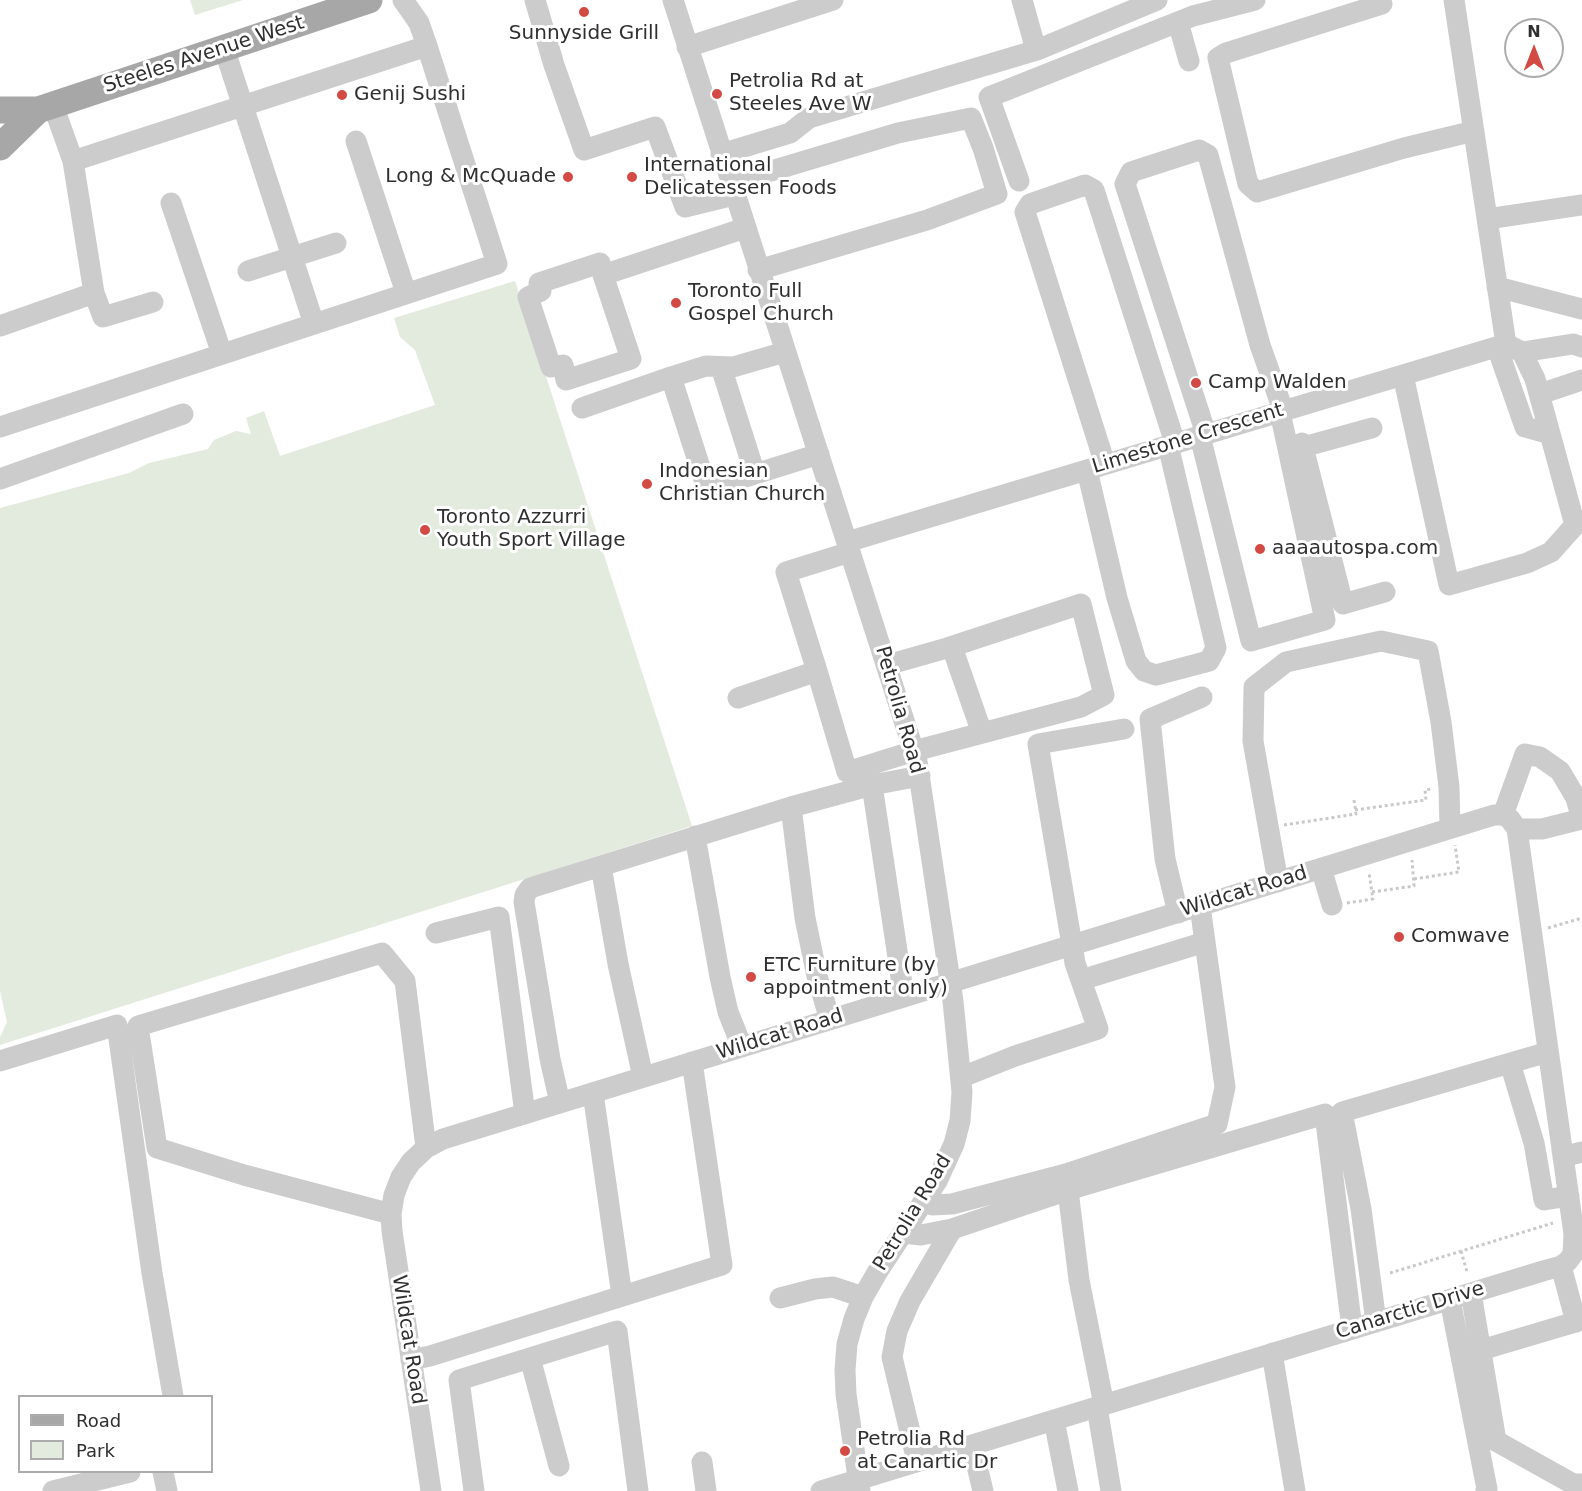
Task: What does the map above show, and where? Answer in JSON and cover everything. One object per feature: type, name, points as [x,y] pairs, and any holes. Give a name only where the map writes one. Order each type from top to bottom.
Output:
[{"type":"main road","name":"Steeles Avenue West","points":[[0,110],[46,108],[369,0]]},
{"type":"main road","name":"Steeles Avenue West","points":[[0,147],[46,108]]},
{"type":"street","points":[[0,427],[497,264],[428,46],[419,23],[403,0]]},
{"type":"street","points":[[535,0],[584,150],[656,127],[685,207],[898,133],[971,118],[997,194],[927,220],[758,270]]},
{"type":"street","name":"Petrolia Road","points":[[673,0],[914,751],[920,776],[962,1077],[962,1105],[954,1144],[946,1164],[863,1297],[847,1344],[846,1394],[859,1485]]},
{"type":"street","points":[[687,47],[833,0]]},
{"type":"street","points":[[1022,0],[1036,50]]},
{"type":"street","points":[[721,154],[790,133],[809,118],[1036,50],[1157,0]]},
{"type":"street","points":[[1019,180],[989,97],[1224,4],[1255,0]]},
{"type":"street","points":[[1454,0],[1508,347],[1526,427],[1550,434]]},
{"type":"street","points":[[1382,4],[1226,53],[1218,58],[1248,184],[1257,192],[1404,148],[1474,131]]},
{"type":"street","points":[[1178,22],[1189,61]]},
{"type":"street","points":[[73,161],[428,46]]},
{"type":"street","points":[[224,48],[314,324]]},
{"type":"street","points":[[46,108],[73,161],[94,293],[103,317],[153,302]]},
{"type":"street","points":[[356,141],[406,293]]},
{"type":"street","points":[[1285,410],[1290,452],[1325,620],[1251,640],[1203,435],[1125,184],[1131,172],[1199,150],[1208,154],[1260,345],[1285,410],[1303,447],[1344,604],[1385,592]]},
{"type":"street","points":[[1085,185],[1094,190],[1171,444],[1216,648],[1209,661],[1156,675],[1144,671],[1136,661],[1117,598],[1096,467],[1025,212],[1030,204],[1085,185]]},
{"type":"street","points":[[171,203],[222,354]]},
{"type":"street","points":[[1487,219],[1582,205]]},
{"type":"street","points":[[603,275],[745,228]]},
{"type":"street","points":[[248,271],[336,243]]},
{"type":"street","points":[[600,263],[603,275],[631,359],[566,380],[563,365],[551,367],[528,297],[541,291],[539,284],[600,263]]},
{"type":"street","points":[[1497,287],[1582,309]]},
{"type":"street","points":[[0,326],[94,293]]},
{"type":"street","name":"Limestone Crescent","points":[[817,671],[786,572],[849,547],[1096,467],[1403,375],[1508,347],[1573,344],[1582,347]]},
{"type":"street","points":[[1403,375],[1449,585],[1527,563],[1543,556],[1551,552],[1575,525],[1535,379],[1508,347]]},
{"type":"street","points":[[582,408],[706,366],[733,367],[785,352]]},
{"type":"street","points":[[721,367],[755,474]]},
{"type":"street","points":[[671,378],[707,489],[819,454]]},
{"type":"street","points":[[1539,394],[1582,380]]},
{"type":"street","points":[[0,479],[183,414]]},
{"type":"street","points":[[1303,447],[1372,428]]},
{"type":"street","points":[[738,698],[817,671],[847,772],[914,751],[1081,707],[1104,695],[1081,604],[887,665]]},
{"type":"street","points":[[1278,882],[1253,741],[1254,687],[1286,662],[1381,641],[1428,651],[1441,722],[1453,837]]},
{"type":"street","points":[[952,646],[982,733]]},
{"type":"street","points":[[1178,913],[1165,859],[1150,719],[1202,697]]},
{"type":"street","points":[[962,1077],[1015,1056],[1098,1029],[1071,946],[1038,744],[1124,729]]},
{"type":"street","points":[[1481,1350],[1579,1321],[1572,1260],[1574,1234],[1569,1213],[1573,1154],[1548,1052],[1510,821],[1525,754],[1540,757],[1560,771],[1576,798],[1582,819]]},
{"type":"street","points":[[560,1103],[537,985],[525,902],[525,895],[530,888],[791,807],[872,785],[920,776]]},
{"type":"street","points":[[872,785],[904,997]]},
{"type":"street","points":[[791,807],[805,918],[817,976],[830,1020]]},
{"type":"street","name":"Wildcat Road","points":[[431,1491],[391,1214],[400,1177],[411,1162],[426,1148],[443,1139],[1322,868],[1453,837],[1494,815],[1542,829],[1582,819]]},
{"type":"street","points":[[695,836],[720,977],[728,1012],[742,1047]]},
{"type":"street","points":[[601,866],[618,964],[643,1077]]},
{"type":"street","points":[[1322,868],[1332,905]]},
{"type":"street","points":[[904,1233],[921,1234],[952,1228],[1217,1124],[1225,1088],[1200,906]]},
{"type":"street","points":[[436,933],[499,917],[525,1114]]},
{"type":"street","points":[[1081,980],[1205,942]]},
{"type":"street","points":[[391,1214],[244,1175],[157,1148],[138,1026],[382,953],[405,981],[426,1148]]},
{"type":"street","points":[[0,1061],[117,1025],[152,1273],[173,1395]]},
{"type":"street","points":[[1376,1322],[1361,1209],[1342,1112],[1548,1052]]},
{"type":"street","points":[[411,1360],[722,1265],[692,1062]]},
{"type":"street","points":[[1510,1064],[1534,1143],[1544,1200],[1569,1213]]},
{"type":"street","points":[[599,1091],[628,1294]]},
{"type":"street","points":[[925,1201],[932,1205],[952,1204],[1067,1182],[1325,1114],[1352,1329]]},
{"type":"street","points":[[1067,1182],[1079,1280],[1100,1406],[1111,1491]]},
{"type":"street","points":[[917,1461],[894,1372],[893,1345],[909,1301],[952,1228]]},
{"type":"street","name":"Canarctic Drive","points":[[821,1491],[859,1485],[917,1461],[1450,1300],[1572,1260]]},
{"type":"street","points":[[780,1298],[833,1287],[863,1297]]},
{"type":"street","points":[[1471,1293],[1496,1441],[1573,1484],[1582,1484]]},
{"type":"street","points":[[1450,1300],[1486,1491]]},
{"type":"street","points":[[474,1491],[459,1380],[617,1331],[638,1491]]},
{"type":"street","points":[[1272,1353],[1294,1491]]},
{"type":"street","points":[[530,1358],[559,1466]]},
{"type":"street","points":[[1054,1420],[1068,1491]]},
{"type":"street","points":[[972,1445],[983,1491]]},
{"type":"street","points":[[702,1462],[706,1491]]},
{"type":"street","points":[[53,1491],[126,1473]]},
{"type":"street","points":[[163,1473],[167,1491]]},
{"type":"path","points":[[1355,810],[1426,800],[1425,790],[1449,787]]},
{"type":"path","points":[[1267,828],[1356,814],[1354,800]]},
{"type":"path","points":[[1414,879],[1459,872],[1453,837]]},
{"type":"path","points":[[1372,892],[1414,886],[1412,860]]},
{"type":"path","points":[[1332,905],[1373,899],[1369,873]]},
{"type":"path","points":[[1548,928],[1582,918]]},
{"type":"path","points":[[1390,1273],[1569,1213]]},
{"type":"path","points":[[1461,1251],[1467,1272]]},
{"type":"green space","points":[[190,0],[243,0],[195,15]]},
{"type":"green space","points":[[515,281],[692,826],[0,1045],[0,1037],[7,1022],[0,991],[0,508],[129,473],[149,463],[208,449],[214,440],[236,431],[251,434],[246,418],[264,411],[280,456],[435,405],[415,350],[400,337],[394,318]]},
{"type":"place","name":"Sunnyside Grill","points":[[584,12]]},
{"type":"place","name":"Petrolia Rd at Steeles Ave W","points":[[717,94]]},
{"type":"place","name":"Genij Sushi","points":[[342,95]]},
{"type":"place","name":"Long & McQuade","points":[[568,177]]},
{"type":"place","name":"International Delicatessen Foods","points":[[632,177]]},
{"type":"place","name":"Toronto Full Gospel Church","points":[[676,303]]},
{"type":"place","name":"Camp Walden","points":[[1196,383]]},
{"type":"place","name":"Indonesian Christian Church","points":[[647,484]]},
{"type":"place","name":"Toronto Azzurri Youth Sport Village","points":[[425,530]]},
{"type":"place","name":"aaaautospa.com","points":[[1260,549]]},
{"type":"place","name":"Comwave","points":[[1399,937]]},
{"type":"place","name":"ETC Furniture (by appointment only)","points":[[751,977]]},
{"type":"place","name":"Petrolia Rd at Canartic Dr","points":[[845,1451]]}]
